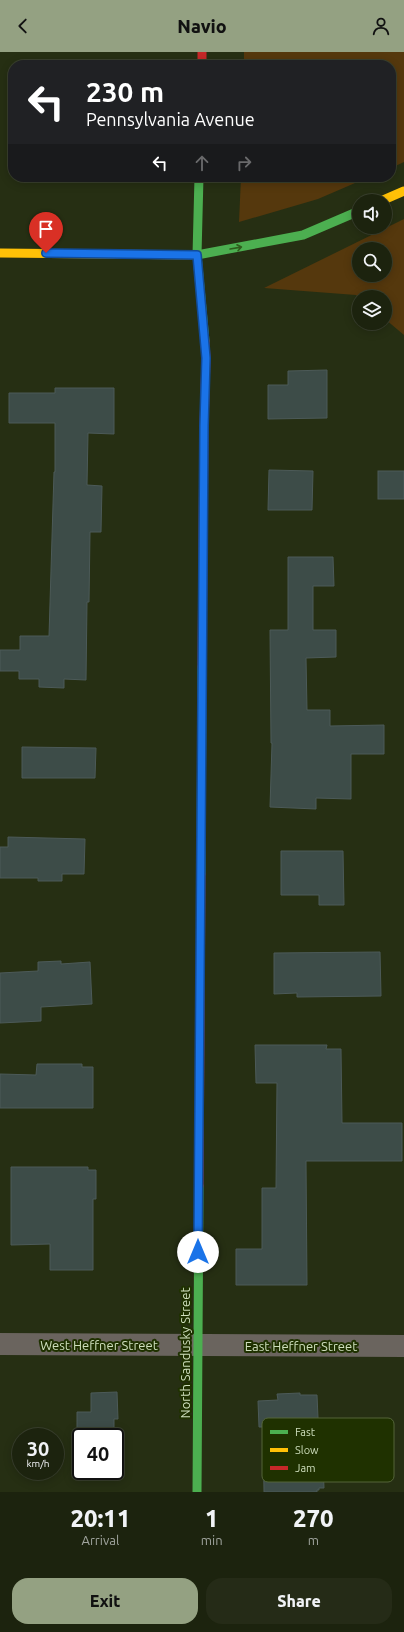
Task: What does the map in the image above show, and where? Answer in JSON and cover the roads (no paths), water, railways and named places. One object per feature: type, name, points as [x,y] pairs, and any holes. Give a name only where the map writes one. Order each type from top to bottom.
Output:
[{"type":"main road","name":"North Sandusky Street","points":[[197,1492],[204,426],[206,358],[197,255],[199,182]]},
{"type":"main road","points":[[392,196],[404,191]]},
{"type":"main road","points":[[0,253],[197,255],[303,235],[352,214]]},
{"type":"street","name":"West Heffner Street","points":[[0,1344],[198,1346]]},
{"type":"street","name":"East Heffner Street","points":[[198,1346],[404,1346]]}]
